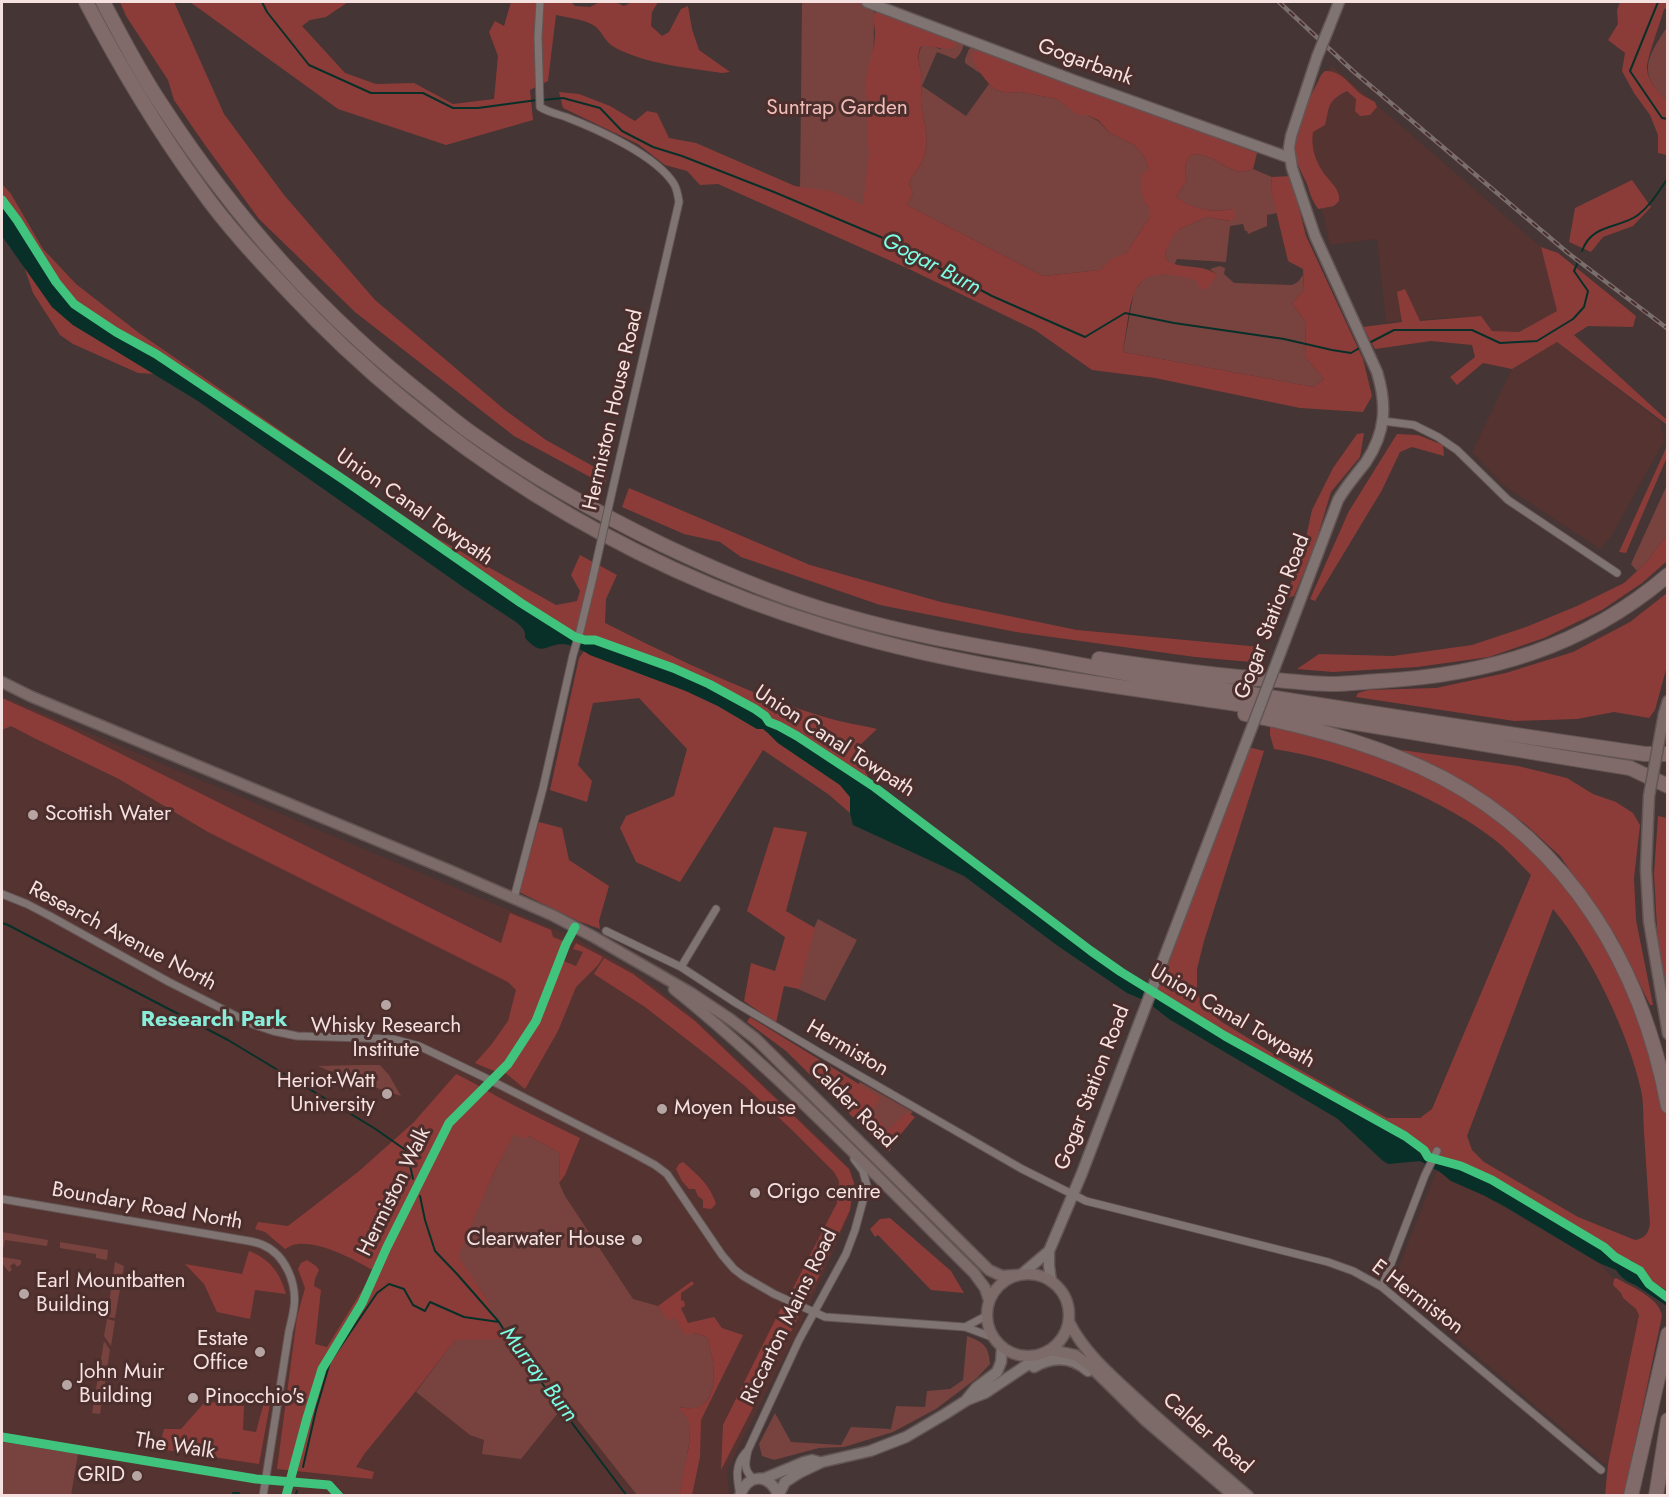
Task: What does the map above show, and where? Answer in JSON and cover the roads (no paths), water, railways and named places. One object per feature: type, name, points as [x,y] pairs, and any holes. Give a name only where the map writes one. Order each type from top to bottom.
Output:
[{"type":"highway","points":[[86,2],[114,56],[149,113],[202,191],[258,259],[325,331],[387,387],[467,449],[545,502],[644,555],[735,595],[820,626],[941,657],[1270,719],[1393,755],[1443,778],[1492,808],[1533,842],[1569,881],[1596,917],[1621,960],[1642,1008],[1668,1106]]},
{"type":"highway","points":[[103,2],[160,103],[222,190],[268,247],[343,327],[400,377],[474,436],[558,490],[628,528],[699,562],[772,591],[839,615],[905,632],[1148,677],[1363,712],[1645,754],[1668,754]]},
{"type":"highway","points":[[969,645],[1056,652],[1198,673],[1294,682],[1343,684],[1406,680],[1481,669],[1554,646],[1623,610],[1668,575]]},
{"type":"highway","points":[[1016,671],[1335,719],[1630,768],[1668,786]]},
{"type":"highway","points":[[1630,1496],[1668,1334]]},
{"type":"highway","points":[[1656,1496],[1668,1420]]},
{"type":"main road","name":"Calder Road","points":[[2,682],[552,915],[691,993],[756,1039],[989,1270],[1002,1276],[1019,1275]]},
{"type":"main road","points":[[1668,701],[1653,774],[1646,869],[1653,955],[1668,1034]]},
{"type":"main road","name":"Calder Road","points":[[650,970],[740,1045],[837,1138],[974,1273],[985,1288],[989,1300]]},
{"type":"main road","points":[[1019,1275],[1037,1275],[1051,1281],[1066,1299],[1070,1314],[1066,1333],[1059,1343],[1047,1352],[1032,1357],[1011,1353],[1002,1348],[992,1337],[988,1327],[989,1300],[1000,1284],[1019,1275]]},
{"type":"main road","name":"Calder Road","points":[[1069,1322],[1078,1340],[1113,1377],[1248,1496]]},
{"type":"main road","name":"Calder Road","points":[[1047,1352],[1075,1355],[1088,1364],[1146,1421],[1234,1496]]},
{"type":"street","name":"Hermiston House Road","points":[[514,898],[543,788],[680,202],[671,179],[640,153],[567,117],[540,107],[538,37],[540,2]]},
{"type":"street","name":"Gogarbank","points":[[867,2],[1073,80],[1290,158]]},
{"type":"street","name":"Gogar Station Road","points":[[1051,1281],[1049,1251],[1140,1021],[1338,500],[1345,486],[1366,462],[1376,445],[1383,420],[1383,392],[1377,372],[1315,236],[1290,158],[1291,136],[1317,57],[1340,2]]},
{"type":"street","points":[[1383,420],[1414,425],[1438,437],[1457,450],[1508,500],[1617,573]]},
{"type":"street","name":"Research Avenue North","points":[[2,894],[50,915],[169,982],[252,1024],[273,1031],[297,1035],[393,1039],[418,1046],[633,1153],[667,1174],[734,1269],[761,1287],[813,1312],[825,1317],[965,1327]]},
{"type":"street","points":[[681,967],[716,909]]},
{"type":"street","name":"Hermiston","points":[[606,931],[681,967],[812,1048],[1022,1169],[1073,1195]]},
{"type":"street","name":"Riccarton Mains Road","points":[[740,1495],[737,1472],[741,1458],[748,1450],[813,1312],[846,1254],[867,1186],[863,1171],[837,1138]]},
{"type":"street","points":[[1382,1287],[1425,1175],[1437,1151]]},
{"type":"street","name":"E Hermiston","points":[[1073,1195],[1086,1201],[1328,1262],[1353,1271],[1382,1287],[1602,1470]]},
{"type":"street","name":"Boundary Road North","points":[[2,1199],[249,1241],[264,1246],[282,1260],[290,1273],[295,1305],[264,1492]]},
{"type":"street","name":"Gogar Station Road","points":[[1019,1275],[1049,1251]]},
{"type":"street","points":[[965,1327],[987,1316]]},
{"type":"street","points":[[965,1327],[992,1337]]},
{"type":"street","points":[[966,1400],[976,1388],[997,1372],[1001,1362],[1002,1348]]},
{"type":"street","points":[[778,1495],[787,1480],[822,1462],[852,1456],[889,1444],[922,1428],[966,1400],[985,1393],[1006,1380],[1018,1369],[1047,1352]]},
{"type":"street","points":[[1006,1380],[1021,1375],[1041,1363],[1061,1359],[1076,1362],[1096,1379],[1109,1386]]},
{"type":"street","points":[[748,1450],[745,1467],[748,1474],[773,1484],[778,1495]]},
{"type":"street","points":[[759,1479],[804,1462],[812,1460],[822,1462]]},
{"type":"street","name":"Riccarton Mains Road","points":[[740,1495],[745,1486],[759,1479]]},
{"type":"water","points":[[2,204],[57,286],[74,306],[229,405],[522,606],[583,642],[594,642],[672,669],[748,707],[762,716],[772,727],[781,729],[819,752],[888,800],[1066,934],[1138,985],[1219,1034],[1390,1130],[1408,1141],[1425,1158],[1440,1165],[1453,1166],[1493,1184],[1604,1248],[1613,1259],[1622,1265],[1631,1267],[1641,1276],[1646,1287],[1629,1282],[1616,1270],[1599,1263],[1504,1206],[1451,1181],[1420,1161],[1388,1164],[1338,1119],[1169,1019],[1146,1001],[1127,993],[1058,946],[964,876],[853,825],[850,797],[840,785],[778,743],[763,729],[757,729],[718,706],[686,691],[590,655],[573,646],[562,644],[540,649],[531,644],[525,638],[523,629],[516,622],[198,401],[73,325],[52,307],[2,236]]},
{"type":"waterway","name":"Gogar Burn","points":[[262,2],[267,12],[309,65],[371,93],[423,93],[453,108],[478,108],[537,100]]},
{"type":"waterway","points":[[1658,2],[1630,71],[1662,118],[1668,119]]},
{"type":"waterway","name":"Gogar Burn","points":[[543,100],[563,98],[600,108],[622,131],[653,147],[774,192],[883,238],[992,296],[1085,337],[1125,313],[1174,323],[1284,339],[1351,353],[1361,347]]},
{"type":"waterway","name":"Gogar Burn","points":[[1582,251],[1586,242],[1599,231],[1631,219],[1643,211],[1668,178]]},
{"type":"waterway","name":"Gogar Burn","points":[[1369,343],[1394,330],[1472,330],[1500,343],[1537,341],[1573,319],[1584,307],[1588,291],[1574,271],[1578,262]]},
{"type":"waterway","points":[[2,923],[228,1040],[374,1128],[407,1151],[413,1179]]},
{"type":"waterway","points":[[420,1196],[435,1251],[499,1322]]},
{"type":"waterway","points":[[1638,1282],[1668,1302]]},
{"type":"waterway","name":"Murray Burn","points":[[303,1467],[330,1362],[377,1293],[389,1284],[404,1289],[413,1305],[425,1311],[430,1302],[464,1317],[499,1322],[514,1346],[627,1496]]},
{"type":"waterway","name":"Murray Burn","points":[[295,1496],[297,1491]]},
{"type":"waterway","points":[[233,1496],[233,1493],[239,1493]]},
{"type":"railway","points":[[1279,2],[1353,71],[1568,253],[1668,329]]},
{"type":"place","name":"Scottish Water","points":[[33,815]]},
{"type":"place","name":"Whisky Research Institute","points":[[386,1005]]},
{"type":"place","name":"Heriot-Watt University","points":[[387,1094]]},
{"type":"place","name":"Moyen House","points":[[662,1109]]},
{"type":"place","name":"Origo centre","points":[[755,1193]]},
{"type":"place","name":"Clearwater House","points":[[637,1240]]},
{"type":"place","name":"Earl Mountbatten Building","points":[[24,1294]]},
{"type":"place","name":"Estate Office","points":[[260,1352]]},
{"type":"place","name":"John Muir Building","points":[[67,1385]]},
{"type":"place","name":"Pinocchio's","points":[[193,1398]]},
{"type":"place","name":"GRID","points":[[137,1476]]},
{"type":"district","name":"Research Park","points":[[214,1021]]},
{"type":"park label","name":"Suntrap Garden","points":[[837,109]]}]
